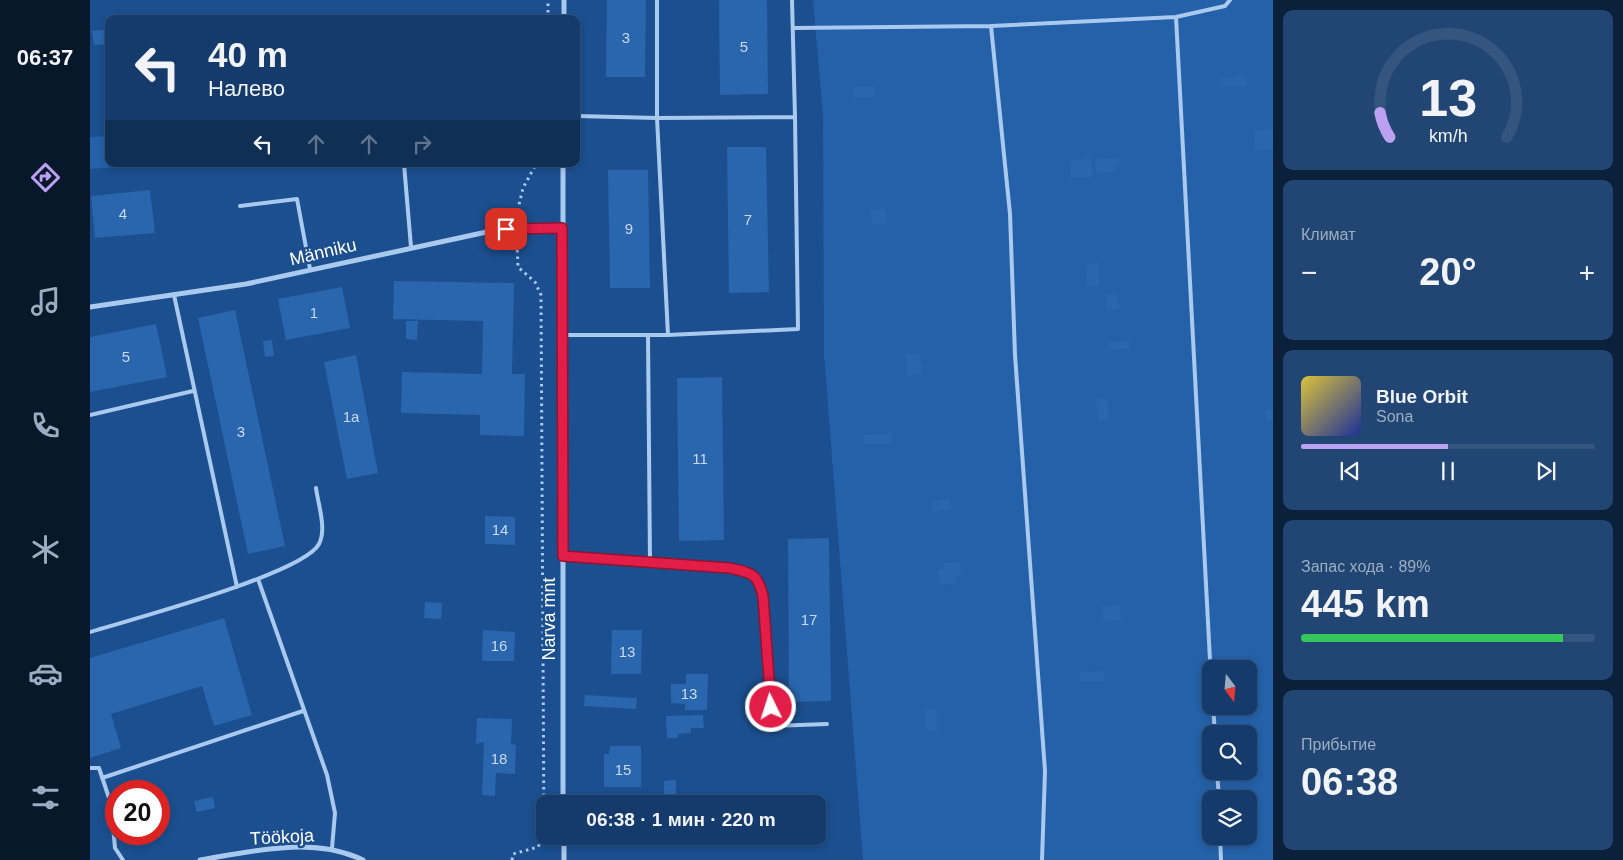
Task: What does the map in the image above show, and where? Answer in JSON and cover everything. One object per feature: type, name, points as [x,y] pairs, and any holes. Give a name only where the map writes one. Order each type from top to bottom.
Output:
[{"type":"street","points":[[564,0],[564,15]]},
{"type":"street","name":"Narva mnt","points":[[563,167],[564,795]]},
{"type":"street","name":"Männiku","points":[[90,307],[246,284],[496,230],[562,228]]},
{"type":"street","points":[[564,845],[564,860]]},
{"type":"street","name":"Töökoja","points":[[200,860],[251,851],[300,847],[332,848],[363,860]]},
{"type":"lane","points":[[657,0],[656,118],[668,335]]},
{"type":"lane","points":[[562,335],[668,335],[798,329],[792,0]]},
{"type":"lane","points":[[793,28],[991,26],[1176,17],[1225,6],[1230,0]]},
{"type":"lane","points":[[1176,17],[1210,660]]},
{"type":"lane","points":[[991,26],[1010,214],[1015,355],[1045,771],[1042,860]]},
{"type":"lane","points":[[580,116],[656,118],[795,117]]},
{"type":"lane","points":[[404,167],[411,247]]},
{"type":"lane","points":[[240,206],[297,199],[310,269]]},
{"type":"lane","points":[[174,294],[193,390],[237,587]]},
{"type":"lane","points":[[648,335],[650,563]]},
{"type":"lane","points":[[90,415],[193,390]]},
{"type":"lane","points":[[90,632],[237,587],[310,554],[319,544],[322,530],[316,488]]},
{"type":"lane","points":[[563,556],[729,568],[752,573],[760,582],[763,596],[772,726],[827,724]]},
{"type":"lane","points":[[258,579],[327,775],[335,813],[332,848]]},
{"type":"lane","points":[[102,778],[304,711]]},
{"type":"lane","points":[[90,768],[99,768],[111,804],[115,848],[123,860]]},
{"type":"lane","points":[[1220,845],[1221,860]]},
{"type":"path","points":[[548,0],[548,15]]},
{"type":"path","points":[[512,860],[514,854],[538,847],[544,835],[541,295],[535,282],[518,267],[516,211],[523,188],[534,167]]},
{"type":"shaded area","points":[[813,0],[1273,0],[1273,860],[863,860],[824,354],[823,116]]},
{"type":"shaded area","points":[[105,136],[105,167],[117,167],[90,169],[90,137]]},
{"type":"building","points":[[607,0],[646,0],[645,77],[606,77]]},
{"type":"building","points":[[719,0],[767,0],[768,94],[720,95]]},
{"type":"building","points":[[105,29],[105,44],[94,45],[92,31]]},
{"type":"building","points":[[1246,76],[1247,86],[1221,87],[1220,78]]},
{"type":"building","points":[[874,86],[875,97],[854,98],[854,87]]},
{"type":"building","points":[[1273,129],[1273,149],[1255,151],[1254,131]]},
{"type":"building","points":[[727,147],[766,147],[769,292],[729,293]]},
{"type":"building","points":[[1091,158],[1093,177],[1071,178],[1070,160]]},
{"type":"building","points":[[1120,158],[1120,166],[1114,166],[1115,172],[1096,173],[1095,159]]},
{"type":"building","points":[[608,170],[648,170],[650,288],[610,288]]},
{"type":"building","points":[[150,190],[155,233],[95,238],[91,196]]},
{"type":"building","points":[[885,209],[886,223],[872,224],[870,210]]},
{"type":"building","points":[[1098,263],[1100,286],[1087,287],[1086,264]]},
{"type":"building","points":[[394,281],[514,283],[512,374],[525,374],[524,436],[480,435],[480,415],[401,413],[402,372],[482,374],[483,321],[393,319]]},
{"type":"building","points":[[342,287],[350,328],[286,340],[278,299]]},
{"type":"building","points":[[1118,293],[1119,309],[1107,310],[1106,294]]},
{"type":"building","points":[[235,310],[285,546],[248,554],[198,318]]},
{"type":"building","points":[[406,321],[418,321],[417,340],[406,339]]},
{"type":"building","points":[[156,324],[167,377],[90,392],[90,337]]},
{"type":"building","points":[[272,340],[274,356],[265,357],[263,341]]},
{"type":"building","points":[[1129,341],[1130,349],[1109,350],[1108,342]]},
{"type":"building","points":[[920,353],[922,374],[907,375],[906,354]]},
{"type":"building","points":[[356,355],[378,473],[347,479],[324,362]]},
{"type":"building","points":[[722,377],[724,540],[679,541],[677,378]]},
{"type":"building","points":[[1107,398],[1109,420],[1098,421],[1096,399]]},
{"type":"building","points":[[1265,410],[1273,410],[1273,420],[1266,421]]},
{"type":"building","points":[[891,434],[892,443],[864,444],[864,435]]},
{"type":"building","points":[[950,499],[951,509],[932,511],[931,501]]},
{"type":"building","points":[[485,516],[515,517],[515,545],[485,544]]},
{"type":"building","points":[[829,538],[831,701],[789,702],[788,539]]},
{"type":"building","points":[[960,562],[961,577],[955,577],[956,584],[940,585],[938,570],[944,569],[944,563]]},
{"type":"building","points":[[425,602],[442,603],[441,619],[424,618]]},
{"type":"building","points":[[1120,605],[1121,620],[1103,621],[1102,606]]},
{"type":"building","points":[[224,618],[252,715],[214,726],[202,686],[111,714],[121,748],[90,758],[90,658]]},
{"type":"building","points":[[483,630],[515,632],[514,661],[482,661]]},
{"type":"building","points":[[612,630],[642,630],[641,674],[611,674]]},
{"type":"building","points":[[1104,671],[1104,681],[1080,681],[1080,672]]},
{"type":"building","points":[[686,674],[708,674],[707,710],[685,710],[685,704],[671,703],[671,684],[686,684]]},
{"type":"building","points":[[585,695],[637,698],[636,709],[584,706]]},
{"type":"building","points":[[925,709],[936,709],[937,731],[926,731]]},
{"type":"building","points":[[703,715],[704,728],[691,728],[691,733],[678,734],[678,738],[667,738],[666,716]]},
{"type":"building","points":[[477,718],[512,719],[511,744],[516,745],[515,774],[496,773],[495,796],[482,795],[484,742],[476,744]]},
{"type":"building","points":[[610,746],[641,746],[641,787],[604,787],[604,754],[609,754]]},
{"type":"building","points":[[676,780],[676,795],[664,795],[664,781]]},
{"type":"building","points":[[213,797],[215,808],[197,812],[194,801]]},
{"type":"route","points":[[506,229],[562,228],[563,556],[729,568],[752,573],[760,582],[763,596],[771,707]]}]
